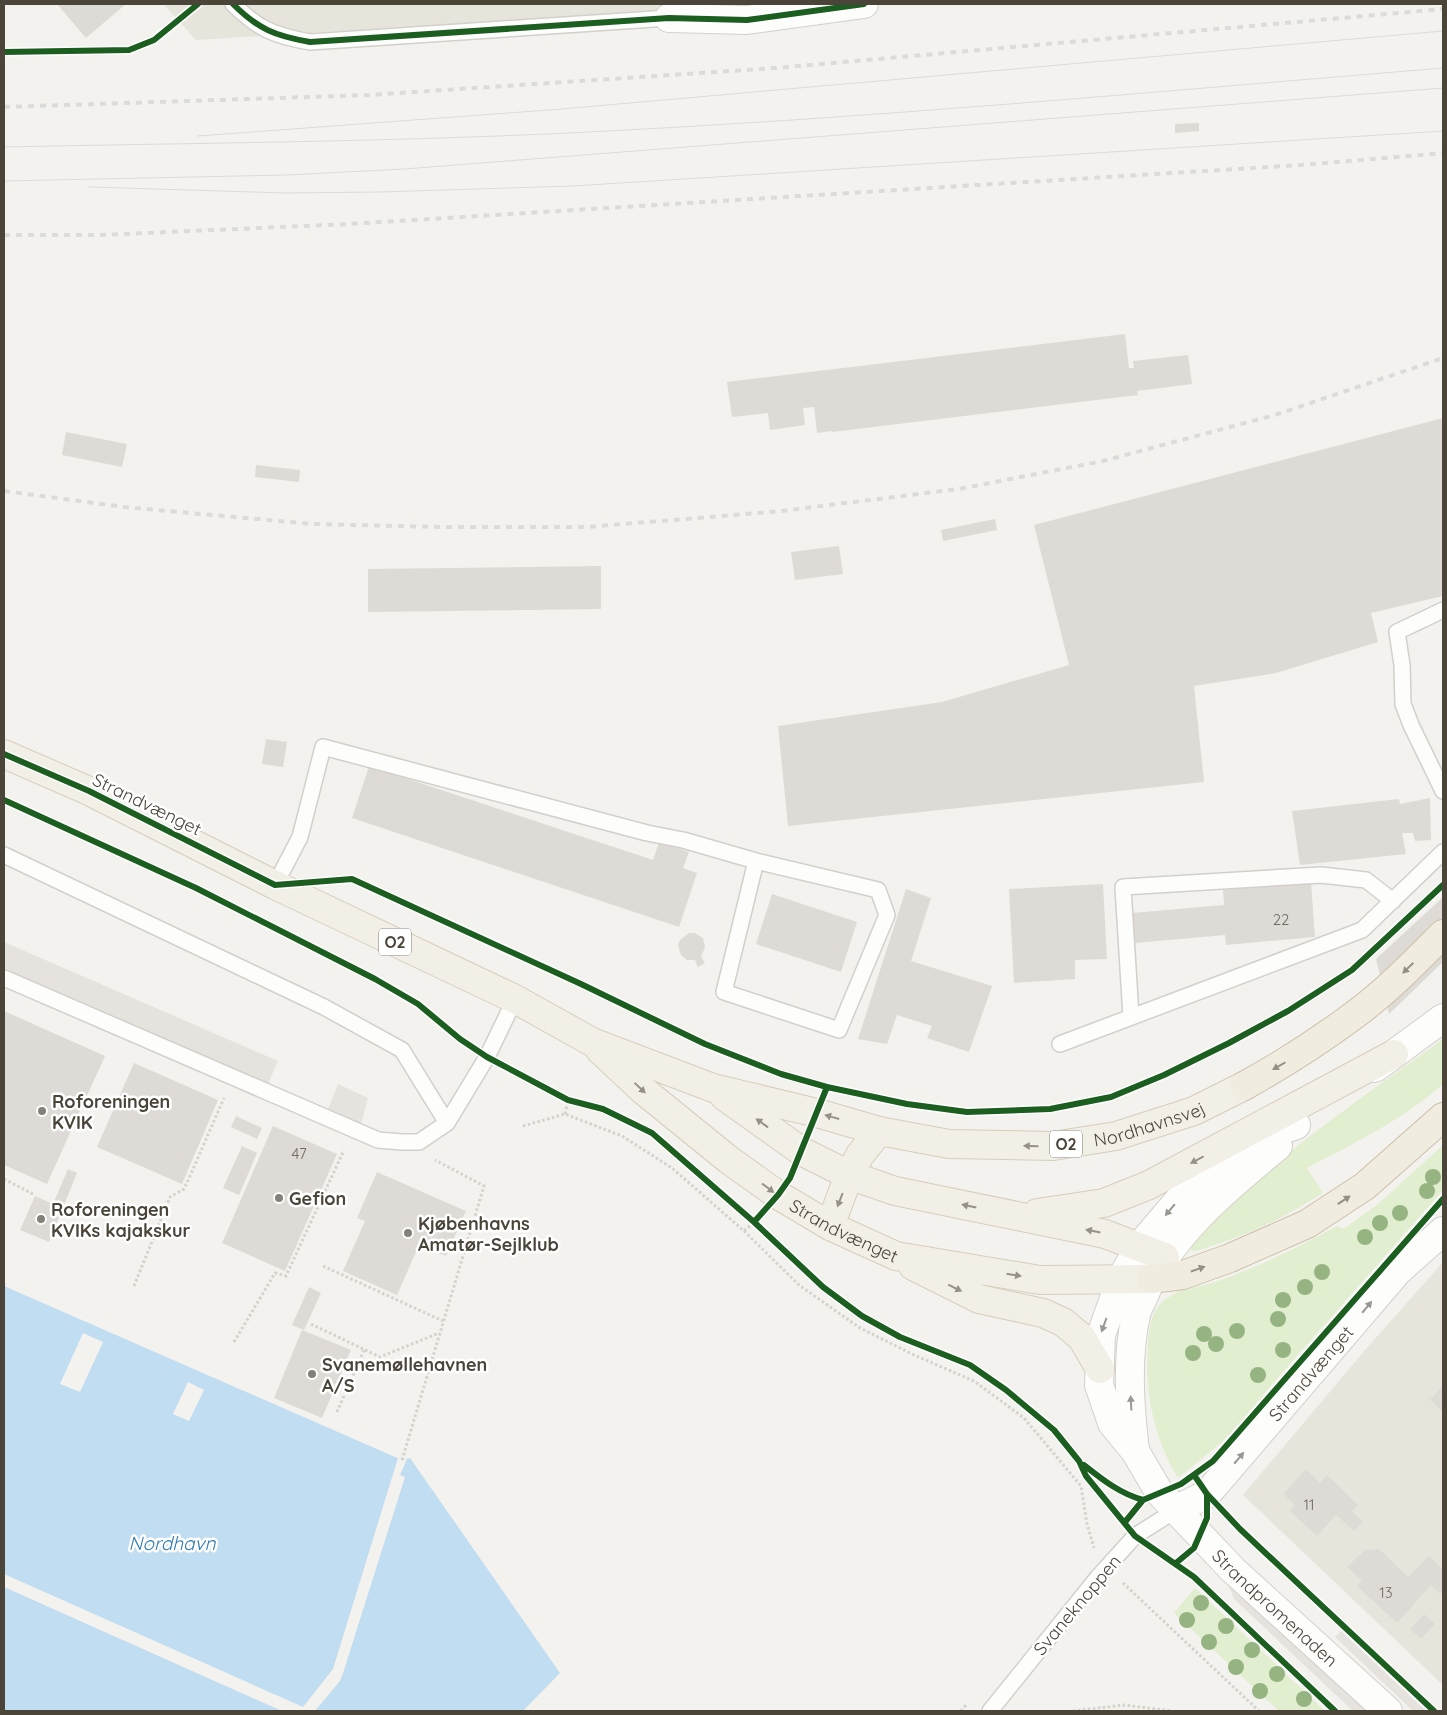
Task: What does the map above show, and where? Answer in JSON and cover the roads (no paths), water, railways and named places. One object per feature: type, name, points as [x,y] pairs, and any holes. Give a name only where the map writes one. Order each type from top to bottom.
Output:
[{"type":"highway","name":"Nordhavnsvej","points":[[1244,1086],[1284,1063],[1354,1016],[1443,934]]},
{"type":"highway","name":"O2","points":[[1158,1268],[1183,1275],[1230,1258],[1307,1224],[1364,1186],[1443,1117]]},
{"type":"main road","name":"Strandvænget","points":[[4,754],[89,791],[276,885],[515,999],[592,1042],[713,1088]]},
{"type":"main road","name":"Strandvænget","points":[[592,1042],[644,1092],[729,1160],[778,1195],[830,1226],[896,1256],[1040,1280],[1121,1279],[1158,1268]]},
{"type":"main road","points":[[1017,1216],[1104,1203],[1149,1185],[1394,1054]]},
{"type":"main road","name":"Nordhavnsvej","points":[[713,1088],[817,1113],[879,1131],[949,1144],[1053,1146],[1116,1136],[1194,1111],[1244,1086]]},
{"type":"main road","points":[[713,1088],[801,1152],[849,1175],[895,1191],[1105,1234],[1139,1247],[1158,1268]]},
{"type":"main road","points":[[830,1226],[849,1175],[860,1155],[879,1131]]},
{"type":"main road","points":[[896,1256],[979,1300],[1043,1313],[1062,1322],[1082,1338],[1100,1369]]},
{"type":"street","points":[[670,9],[747,20],[864,4]]},
{"type":"street","points":[[1158,1268],[1183,1234],[1229,1186],[1282,1142],[1296,1125],[1443,1018]]},
{"type":"street","points":[[1121,1279],[1139,1247],[1183,1194],[1230,1158],[1282,1130],[1296,1125]]},
{"type":"street","name":"Strandvænget","points":[[1176,1510],[1207,1494],[1398,1271],[1443,1231]]},
{"type":"street","name":"Strandpromenaden","points":[[1134,1451],[1129,1372],[1136,1314],[1158,1268]]},
{"type":"street","name":"Strandpromenaden","points":[[1121,1279],[1101,1335],[1099,1385],[1112,1423],[1134,1451],[1159,1492],[1233,1570],[1388,1711]]},
{"type":"lane","points":[[233,4],[248,20],[280,36],[310,42],[670,9]]},
{"type":"lane","points":[[1443,610],[1397,632],[1402,665],[1403,704],[1443,791]]},
{"type":"lane","points":[[276,885],[300,837],[323,747],[647,833],[683,840],[756,861],[878,890],[887,915],[839,1030],[724,992],[756,861]]},
{"type":"lane","points":[[1060,1044],[1362,930],[1443,852]]},
{"type":"lane","points":[[4,855],[324,1007],[402,1050],[447,1123]]},
{"type":"lane","points":[[1131,1017],[1123,887],[1321,875],[1366,880],[1393,901]]},
{"type":"lane","points":[[4,978],[378,1140],[402,1142],[418,1142],[447,1123],[487,1056],[515,999]]},
{"type":"lane","name":"Svaneknoppen","points":[[990,1711],[1098,1577],[1135,1536],[1176,1510]]},
{"type":"water","name":"Nordhavn","points":[[4,1286],[402,1460],[410,1458],[560,1673],[523,1711],[4,1711]]},
{"type":"tram line","points":[[198,136],[562,109],[1443,31]]},
{"type":"tram line","points":[[4,147],[286,142],[569,133],[788,120],[1006,104],[1443,68]]},
{"type":"tram line","points":[[4,181],[286,175],[404,169],[1443,88]]},
{"type":"tram line","points":[[89,187],[286,193],[573,186],[1443,131]]},
{"type":"railway","points":[[4,107],[369,95],[776,68],[1443,9]]},
{"type":"railway","points":[[4,235],[101,235],[349,224],[1301,165],[1443,153]]},
{"type":"railway","points":[[4,491],[124,507],[312,524],[440,527],[588,527],[781,511],[959,489],[1103,461],[1275,415],[1443,358]]},
{"type":"place","name":"Roforeningen KVIK","points":[[42,1111]]},
{"type":"place","name":"Gefion","points":[[279,1198]]},
{"type":"place","name":"Roforeningen KVIKs kajakskur","points":[[41,1219]]},
{"type":"place","name":"Kjøbenhavns Amatør-Sejlklub","points":[[408,1233]]},
{"type":"place","name":"Svanemøllehavnen A/S","points":[[312,1374]]}]
